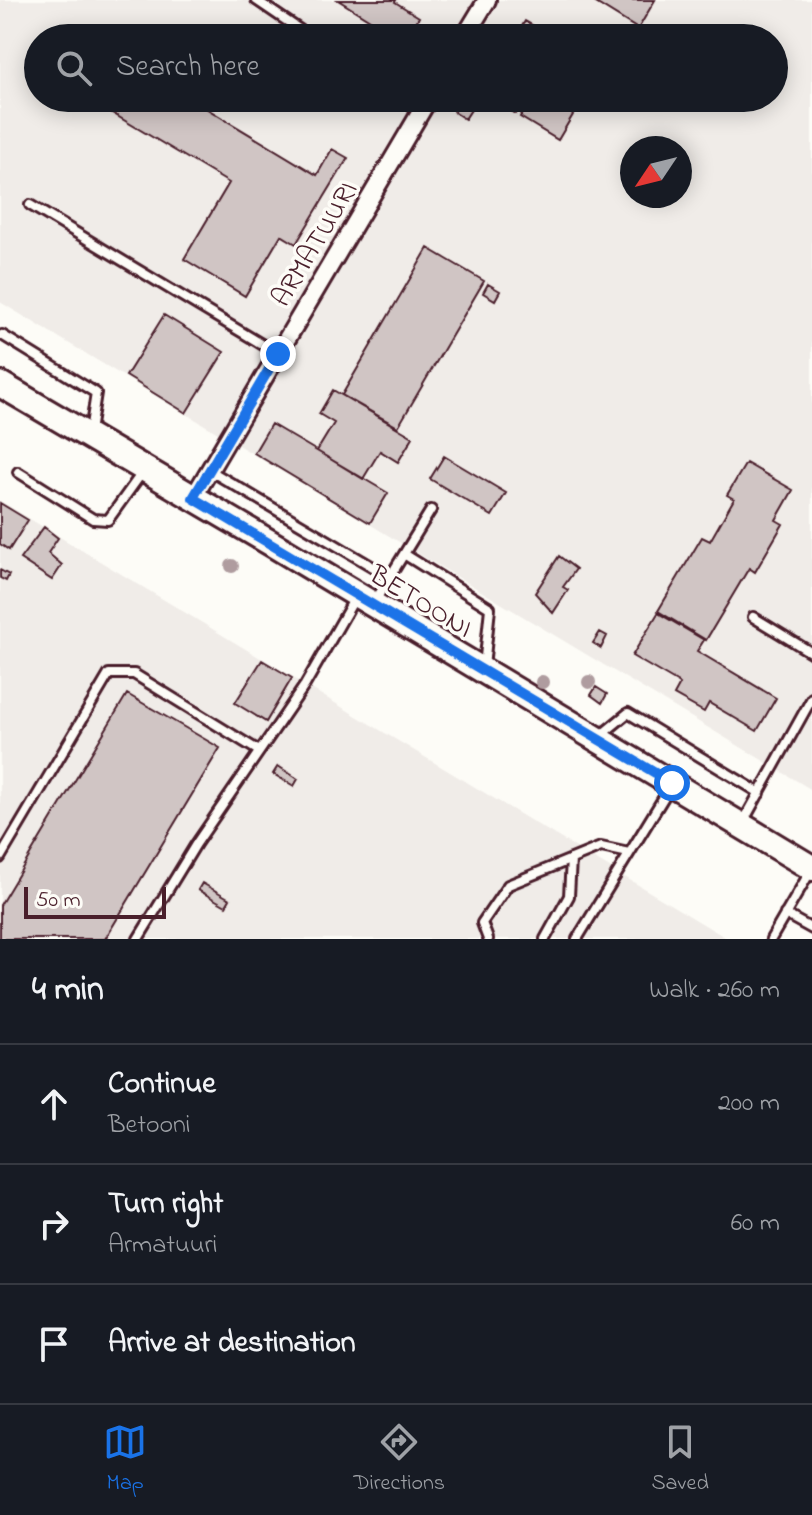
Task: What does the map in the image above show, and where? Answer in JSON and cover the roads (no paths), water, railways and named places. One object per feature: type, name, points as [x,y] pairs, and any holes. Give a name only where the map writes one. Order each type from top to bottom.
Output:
[{"type":"street","points":[[472,24],[487,0]]},
{"type":"street","name":"ARMATUURI","points":[[193,498],[421,112]]},
{"type":"street","name":"BETOONI","points":[[0,384],[812,868]]},
{"type":"lane","points":[[256,0],[291,24]]},
{"type":"lane","points":[[30,205],[278,354]]},
{"type":"lane","points":[[2,335],[96,393],[89,437]]},
{"type":"lane","points":[[18,472],[93,519],[108,520],[145,470]]},
{"type":"lane","points":[[209,470],[390,577]]},
{"type":"lane","points":[[138,939],[196,844],[259,751],[364,600],[390,577],[431,510]]},
{"type":"lane","points":[[404,554],[490,608],[483,672]]},
{"type":"lane","points":[[753,617],[812,653]]},
{"type":"lane","points":[[0,858],[109,674],[134,674],[259,751]]},
{"type":"lane","points":[[741,825],[812,698]]},
{"type":"lane","points":[[597,738],[628,713],[760,793]]},
{"type":"lane","points":[[577,939],[672,783]]},
{"type":"lane","points":[[488,939],[482,923],[508,885],[601,847],[629,853]]},
{"type":"lane","points":[[545,939],[569,896],[571,859]]},
{"type":"lane","points":[[771,939],[812,868]]},
{"type":"lane","points":[[785,914],[812,929]]}]
